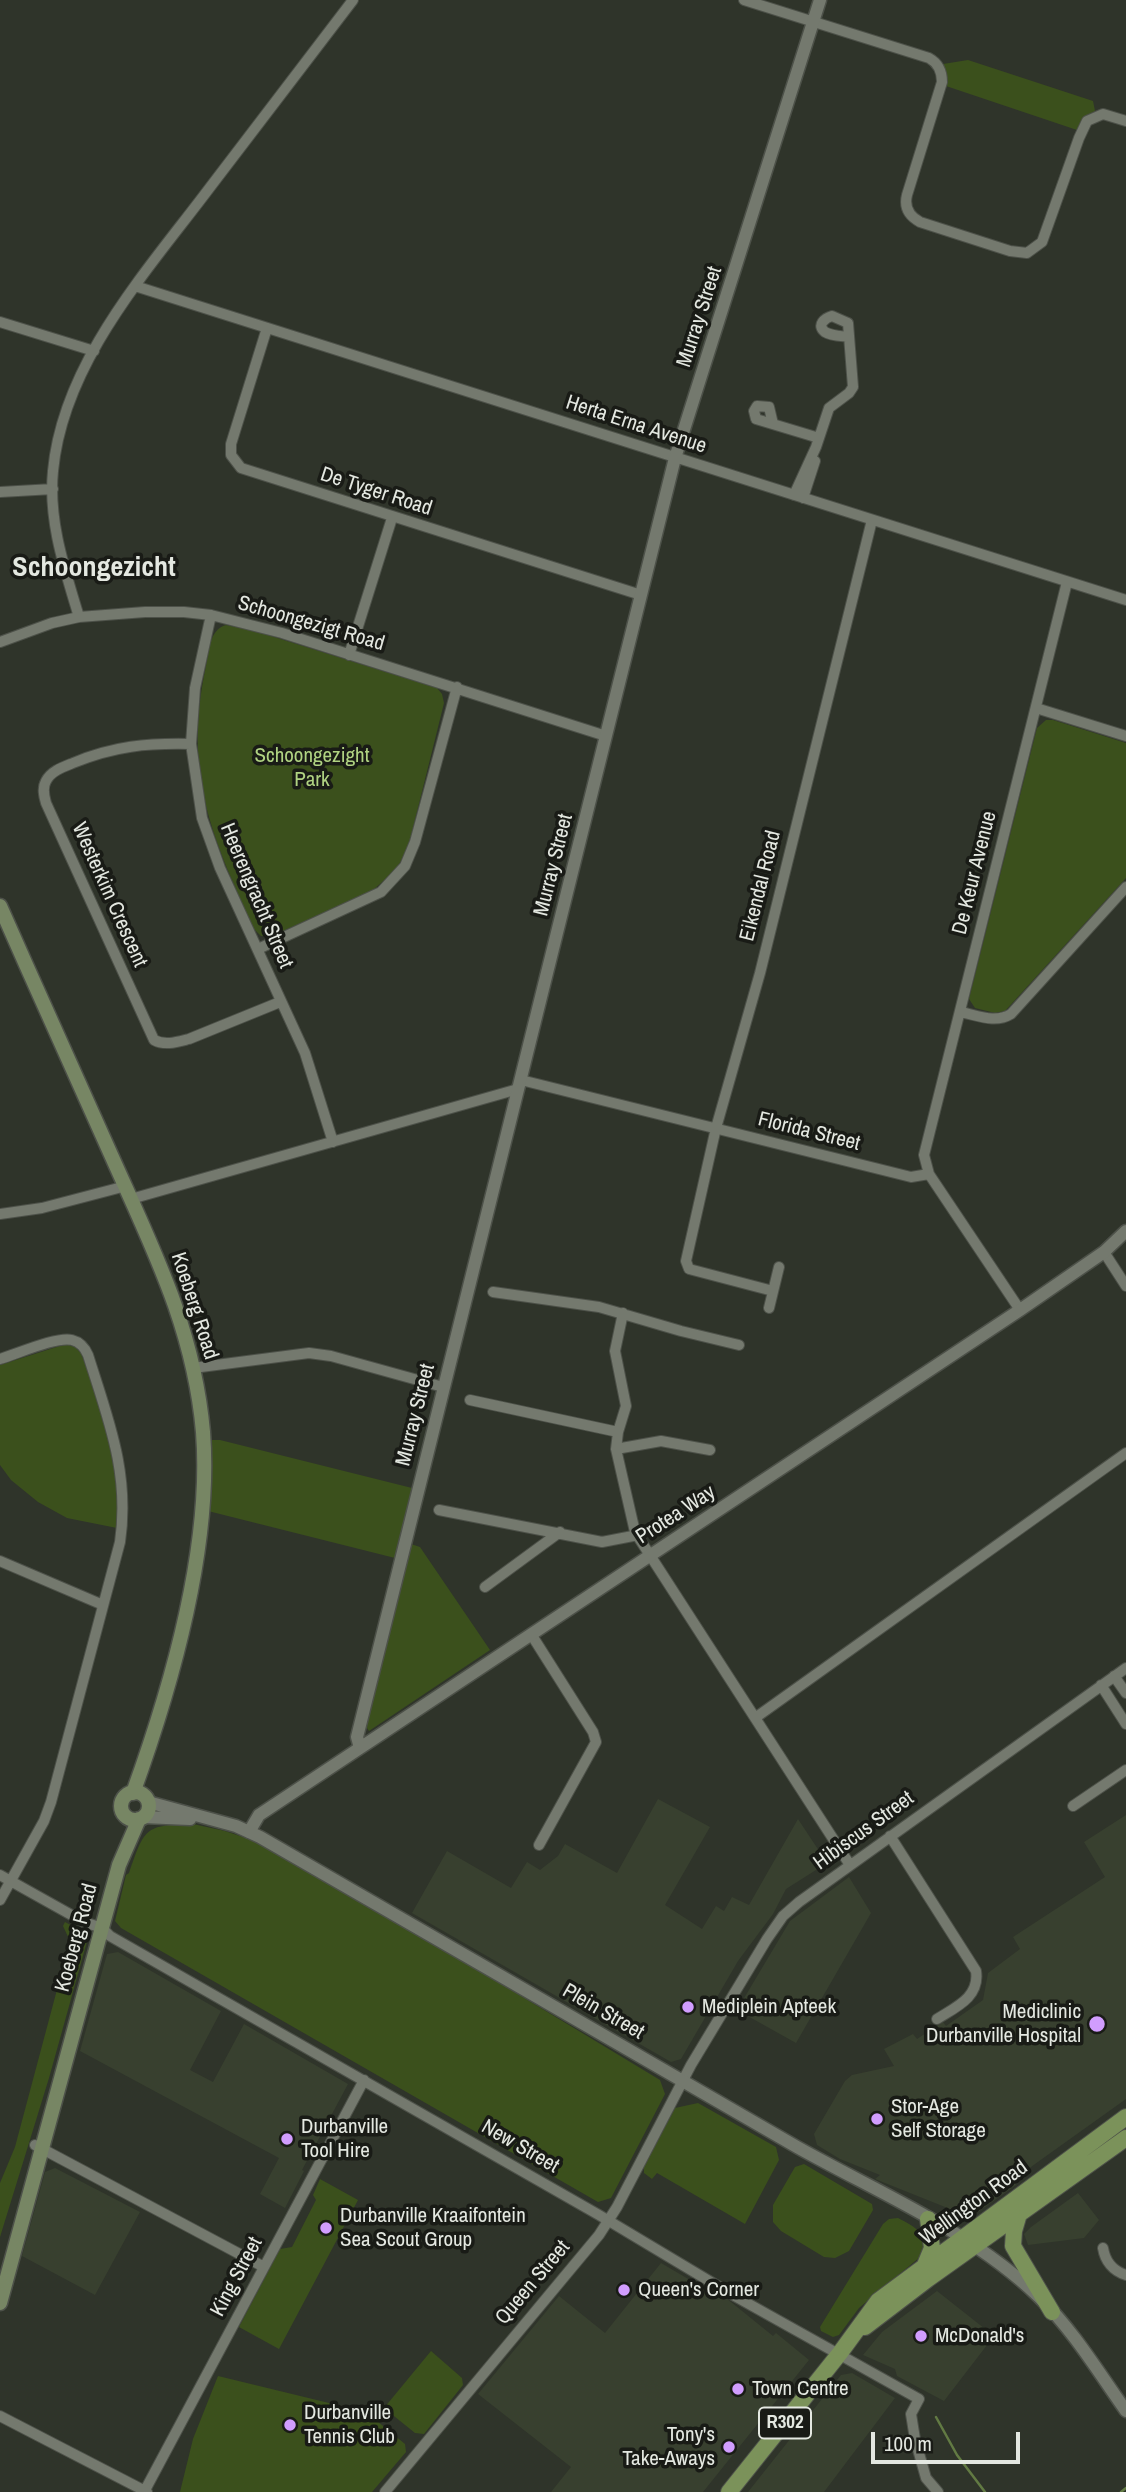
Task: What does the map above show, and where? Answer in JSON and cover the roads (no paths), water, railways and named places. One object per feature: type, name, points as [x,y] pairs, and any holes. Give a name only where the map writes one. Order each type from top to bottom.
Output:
[{"type":"main road","name":"Koeberg Road","points":[[0,906],[129,1192],[179,1312],[193,1368],[203,1433],[201,1517],[195,1565],[182,1628],[151,1745],[142,1797]]},
{"type":"main road","points":[[127,1795],[142,1797],[148,1810],[136,1817],[121,1810],[127,1795]]},
{"type":"main road","name":"Koeberg Road","points":[[0,2273],[67,2042],[76,2022],[119,1865],[136,1817]]},
{"type":"main road","name":"Wellington Road","points":[[857,2332],[1126,2117]]},
{"type":"main road","name":"Wellington Road","points":[[729,2492],[857,2332],[878,2301],[923,2267],[1019,2214],[1126,2138]]},
{"type":"main road","points":[[1019,2214],[1013,2246],[1052,2312]]},
{"type":"main road","points":[[923,2267],[932,2248],[928,2219]]},
{"type":"main road","name":"Koeberg Road","points":[[0,2303],[6,2255]]},
{"type":"street","points":[[79,617],[58,546],[52,472],[61,427],[75,387],[135,286],[353,0]]},
{"type":"street","points":[[744,0],[929,58],[936,64],[941,72],[942,82],[906,195],[907,209],[912,217],[920,222],[1010,251],[1027,253],[1042,242],[1087,121],[1103,114],[1126,121]]},
{"type":"street","name":"Murray Street","points":[[360,1748],[356,1737],[675,458],[820,0]]},
{"type":"street","name":"Herta Erna Avenue","points":[[135,286],[1126,600]]},
{"type":"street","points":[[0,321],[94,351]]},
{"type":"street","name":"De Tyger Road","points":[[267,328],[230,449],[233,460],[246,470],[641,595]]},
{"type":"street","points":[[799,497],[829,408],[853,387],[849,337]]},
{"type":"street","points":[[773,424],[818,442]]},
{"type":"street","points":[[0,492],[53,489]]},
{"type":"street","points":[[349,655],[392,518]]},
{"type":"street","name":"Eikendal Road","points":[[773,1291],[689,1269],[686,1261],[716,1128],[756,985],[872,520]]},
{"type":"street","name":"De Keur Avenue","points":[[929,1174],[924,1155],[1067,582]]},
{"type":"street","name":"Schoongezigt Road","points":[[0,642],[52,623],[79,617],[145,612],[211,615],[274,631],[457,687],[606,736]]},
{"type":"street","name":"Heerengracht Street","points":[[211,615],[195,688],[191,744],[197,796],[209,840],[305,1053],[333,1142]]},
{"type":"street","points":[[258,949],[381,892],[405,866],[415,842],[457,687]]},
{"type":"street","points":[[1035,708],[1126,736]]},
{"type":"street","name":"Westerkim Crescent","points":[[191,744],[121,747],[58,769],[46,781],[46,803],[154,1040],[159,1043],[173,1043],[189,1039],[280,1002]]},
{"type":"street","points":[[960,1012],[993,1019],[1011,1014],[1126,887]]},
{"type":"street","points":[[0,1214],[129,1192],[333,1142],[519,1085]]},
{"type":"street","name":"Florida Street","points":[[519,1085],[716,1128],[911,1177],[929,1174]]},
{"type":"street","points":[[929,1174],[1020,1310]]},
{"type":"street","name":"Protea Way","points":[[249,1832],[259,1815],[1020,1310],[1104,1252],[1126,1231]]},
{"type":"street","points":[[1104,1252],[1126,1286]]},
{"type":"street","points":[[769,1308],[779,1267]]},
{"type":"street","points":[[493,1292],[599,1307],[739,1345]]},
{"type":"street","points":[[623,1313],[615,1351],[626,1406],[616,1449],[631,1519],[650,1555],[850,1865]]},
{"type":"street","points":[[0,1359],[62,1339],[73,1340],[86,1350],[117,1447],[123,1489],[120,1542],[51,1802],[0,1900]]},
{"type":"street","points":[[193,1368],[310,1353],[331,1356],[443,1387]]},
{"type":"street","points":[[470,1400],[618,1432]]},
{"type":"street","points":[[616,1449],[661,1441],[710,1450]]},
{"type":"street","points":[[755,1718],[1126,1453]]},
{"type":"street","points":[[439,1510],[602,1542],[638,1535]]},
{"type":"street","points":[[485,1587],[560,1532]]},
{"type":"street","points":[[0,1561],[103,1605]]},
{"type":"street","points":[[531,1634],[593,1732],[596,1742],[539,1845]]},
{"type":"street","name":"Hibiscus Street","points":[[683,2080],[776,1925],[799,1902],[1126,1668]]},
{"type":"street","points":[[1114,1676],[1126,1693]]},
{"type":"street","points":[[1101,1685],[1126,1724]]},
{"type":"street","points":[[1073,1806],[1126,1770]]},
{"type":"street","name":"Plein Street","points":[[142,1797],[249,1832],[797,2147],[969,2242],[1027,2287],[1052,2312],[1126,2411]]},
{"type":"street","name":"Plein Street","points":[[136,1817],[222,1822]]},
{"type":"street","points":[[891,1836],[976,1971],[976,1986],[971,1995],[937,2019]]},
{"type":"street","name":"New Street","points":[[0,1875],[84,1922],[102,1928],[110,1936],[919,2399],[911,2412],[915,2439],[926,2478],[938,2492]]},
{"type":"street","name":"King Street","points":[[145,2492],[364,2080]]},
{"type":"street","name":"Queen Street","points":[[386,2492],[609,2220],[683,2080]]},
{"type":"street","points":[[38,2146],[264,2267]]},
{"type":"street","points":[[1103,2248],[1108,2263],[1126,2275]]},
{"type":"street","points":[[0,2416],[145,2492]]},
{"type":"waterway","points":[[936,2417],[957,2455],[985,2492]]},
{"type":"waterway","points":[[1121,2492],[1126,2488]]},
{"type":"place","name":"Mediplein Apteek","points":[[688,2007]]},
{"type":"place","name":"Mediclinic Durbanville Hospital","points":[[1097,2024]]},
{"type":"place","name":"Stor-Age Self Storage","points":[[877,2119]]},
{"type":"place","name":"Durbanville Tool Hire","points":[[287,2139]]},
{"type":"place","name":"Durbanville Kraaifontein Sea Scout Group","points":[[326,2228]]},
{"type":"place","name":"Queen's Corner","points":[[624,2290]]},
{"type":"place","name":"McDonald's","points":[[921,2336]]},
{"type":"place","name":"Town Centre","points":[[738,2389]]},
{"type":"place","name":"Durbanville Tennis Club","points":[[290,2425]]},
{"type":"place","name":"Tony's Take-Aways","points":[[729,2447]]},
{"type":"district","name":"Schoongezicht","points":[[94,568]]},
{"type":"park label","name":"Schoongezight Park","points":[[312,768]]}]
